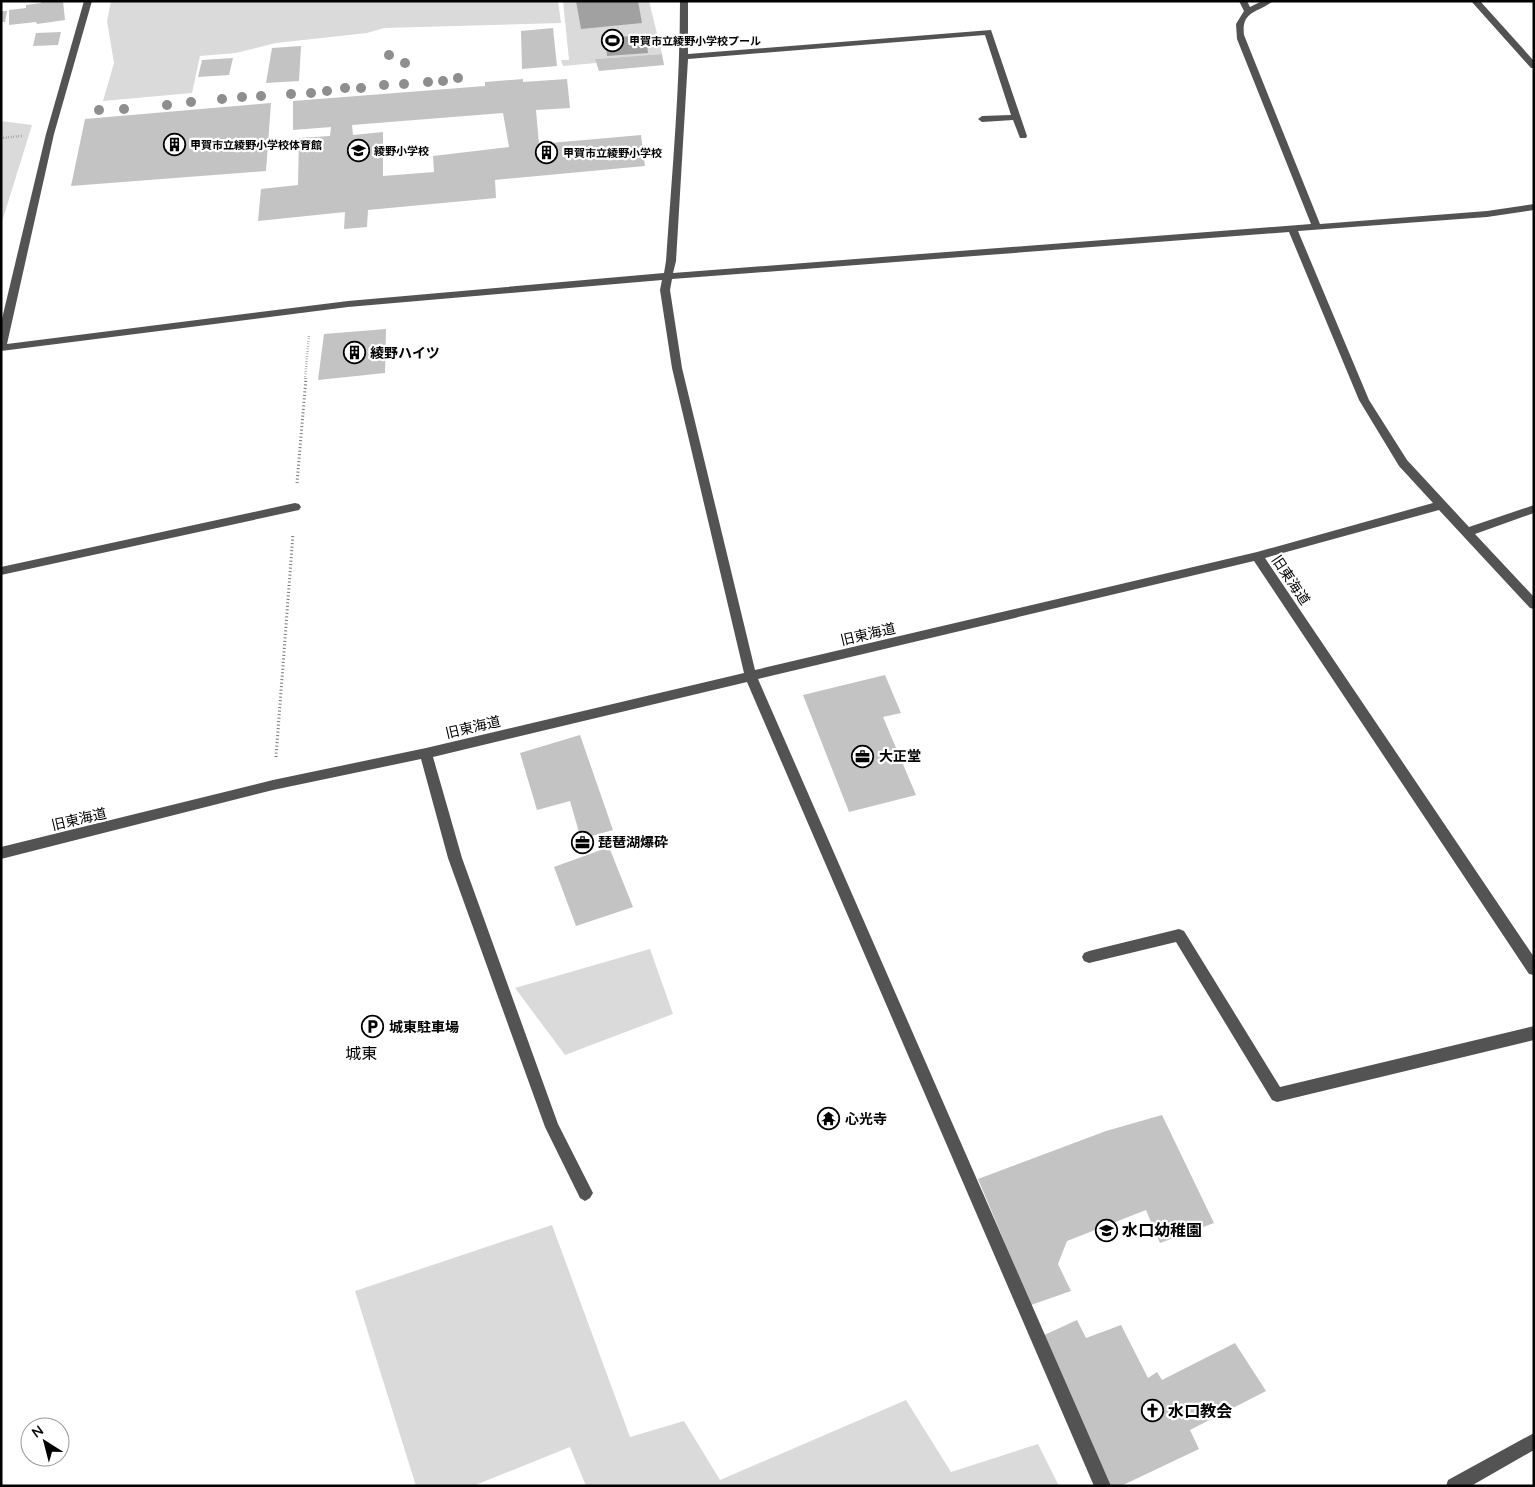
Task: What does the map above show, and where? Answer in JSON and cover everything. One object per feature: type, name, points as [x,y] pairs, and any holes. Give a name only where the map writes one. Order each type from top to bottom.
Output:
[{"type":"street","points":[[88,1],[50,134],[1,347],[311,308],[668,276],[1318,228],[1487,214],[1534,207]]},
{"type":"street","points":[[684,1],[684,57],[670,261],[664,290],[677,368],[751,678],[1103,1486]]},
{"type":"street","points":[[1243,1],[1248,11]]},
{"type":"street","points":[[1269,1],[1248,11],[1240,22],[1241,39],[1318,228]]},
{"type":"street","points":[[1475,1],[1534,66]]},
{"type":"street","points":[[684,57],[988,32],[1023,136]]},
{"type":"street","points":[[982,119],[1016,117]]},
{"type":"street","points":[[1292,229],[1364,400],[1403,462],[1534,605]]},
{"type":"street","points":[[1257,556],[1441,505]]},
{"type":"street","points":[[1,571],[295,507]]},
{"type":"street","points":[[1468,532],[1534,509]]},
{"type":"street","name":"旧東海道","points":[[1,853],[273,785],[426,753],[751,678],[1257,556],[1534,969]]},
{"type":"street","points":[[426,753],[456,858],[548,1118],[585,1193]]},
{"type":"street","points":[[1089,956],[1179,935],[1277,1095],[1534,1033]]},
{"type":"street","points":[[1454,1486],[1534,1441]]},
{"type":"path","points":[[273,785],[311,308]]},
{"type":"shaded area","points":[[111,1],[558,1],[561,23],[384,28],[367,33],[276,43],[236,53],[200,56],[192,93],[103,101],[114,63],[107,21]]},
{"type":"shaded area","name":"甲賀市立綾野小学校プール","points":[[563,1],[649,1],[662,54],[596,59],[596,63],[563,66],[561,60],[569,60]]},
{"type":"shaded area","points":[[576,1],[638,1],[642,23],[581,29]]},
{"type":"shaded area","points":[[646,35],[648,53],[607,56],[605,38]]},
{"type":"shaded area","points":[[1,121],[32,125],[1,225]]},
{"type":"shaded area","points":[[650,949],[673,1014],[565,1055],[515,988]]},
{"type":"shaded area","points":[[552,1225],[630,1437],[684,1421],[720,1480],[906,1400],[951,1472],[1038,1444],[1059,1486],[586,1486],[570,1447],[473,1486],[416,1486],[355,1291]]},
{"type":"building","points":[[41,1],[63,1],[65,20],[9,25],[9,10],[26,8],[26,5],[41,3]]},
{"type":"building","points":[[1,11],[7,11],[5,22],[1,22]]},
{"type":"building","points":[[553,28],[557,66],[522,69],[521,31]]},
{"type":"building","points":[[61,32],[58,45],[33,46],[36,33]]},
{"type":"building","points":[[301,46],[299,81],[266,83],[272,48]]},
{"type":"building","points":[[662,54],[664,65],[599,71],[595,59]]},
{"type":"building","points":[[233,58],[229,75],[198,77],[202,60]]},
{"type":"building","name":"甲賀市立綾野小学校","points":[[523,79],[523,82],[567,79],[570,108],[536,110],[539,144],[641,135],[645,166],[495,180],[496,198],[368,210],[367,227],[344,229],[345,212],[258,221],[261,189],[298,185],[299,138],[330,136],[331,127],[293,130],[293,101],[485,86],[485,82]],"holes":[[[503,113],[509,147],[433,156],[434,172],[383,176],[383,132],[353,135],[352,125]]]},
{"type":"building","name":"甲賀市立綾野小学校体育館","points":[[271,103],[266,171],[71,186],[85,119]]},
{"type":"building","name":"綾野ハイツ","points":[[386,329],[385,373],[318,380],[324,334]]},
{"type":"building","name":"大正堂","points":[[885,675],[901,713],[883,717],[916,795],[849,812],[803,695]]},
{"type":"building","points":[[580,735],[613,830],[581,839],[570,801],[537,810],[520,753]]},
{"type":"building","points":[[609,847],[633,907],[576,926],[554,867]]},
{"type":"building","name":"水口幼稚園","points":[[1162,1115],[1214,1223],[1160,1243],[1146,1210],[1067,1241],[1058,1264],[1071,1291],[1031,1305],[978,1179],[1106,1131]]},
{"type":"building","name":"水口教会","points":[[1077,1320],[1086,1338],[1121,1325],[1148,1378],[1157,1372],[1162,1380],[1235,1343],[1266,1391],[1190,1430],[1199,1449],[1121,1486],[1111,1486],[1042,1336]]},
{"type":"place","name":"甲賀市立綾野小学校プール","points":[[613,41]]},
{"type":"place","name":"甲賀市立綾野小学校体育館","points":[[174,145]]},
{"type":"place","name":"綾野小学校","points":[[358,151]]},
{"type":"place","name":"甲賀市立綾野小学校","points":[[547,153]]},
{"type":"place","name":"綾野ハイツ","points":[[354,353]]},
{"type":"place","name":"大正堂","points":[[863,756]]},
{"type":"place","name":"琵琶湖爆砕","points":[[582,842]]},
{"type":"place","name":"城東駐車場","points":[[373,1027]]},
{"type":"place","name":"心光寺","points":[[829,1119]]},
{"type":"place","name":"水口幼稚園","points":[[1106,1230]]},
{"type":"place","name":"水口教会","points":[[1152,1411]]},
{"type":"district","name":"城東","points":[[361,1053]]}]
